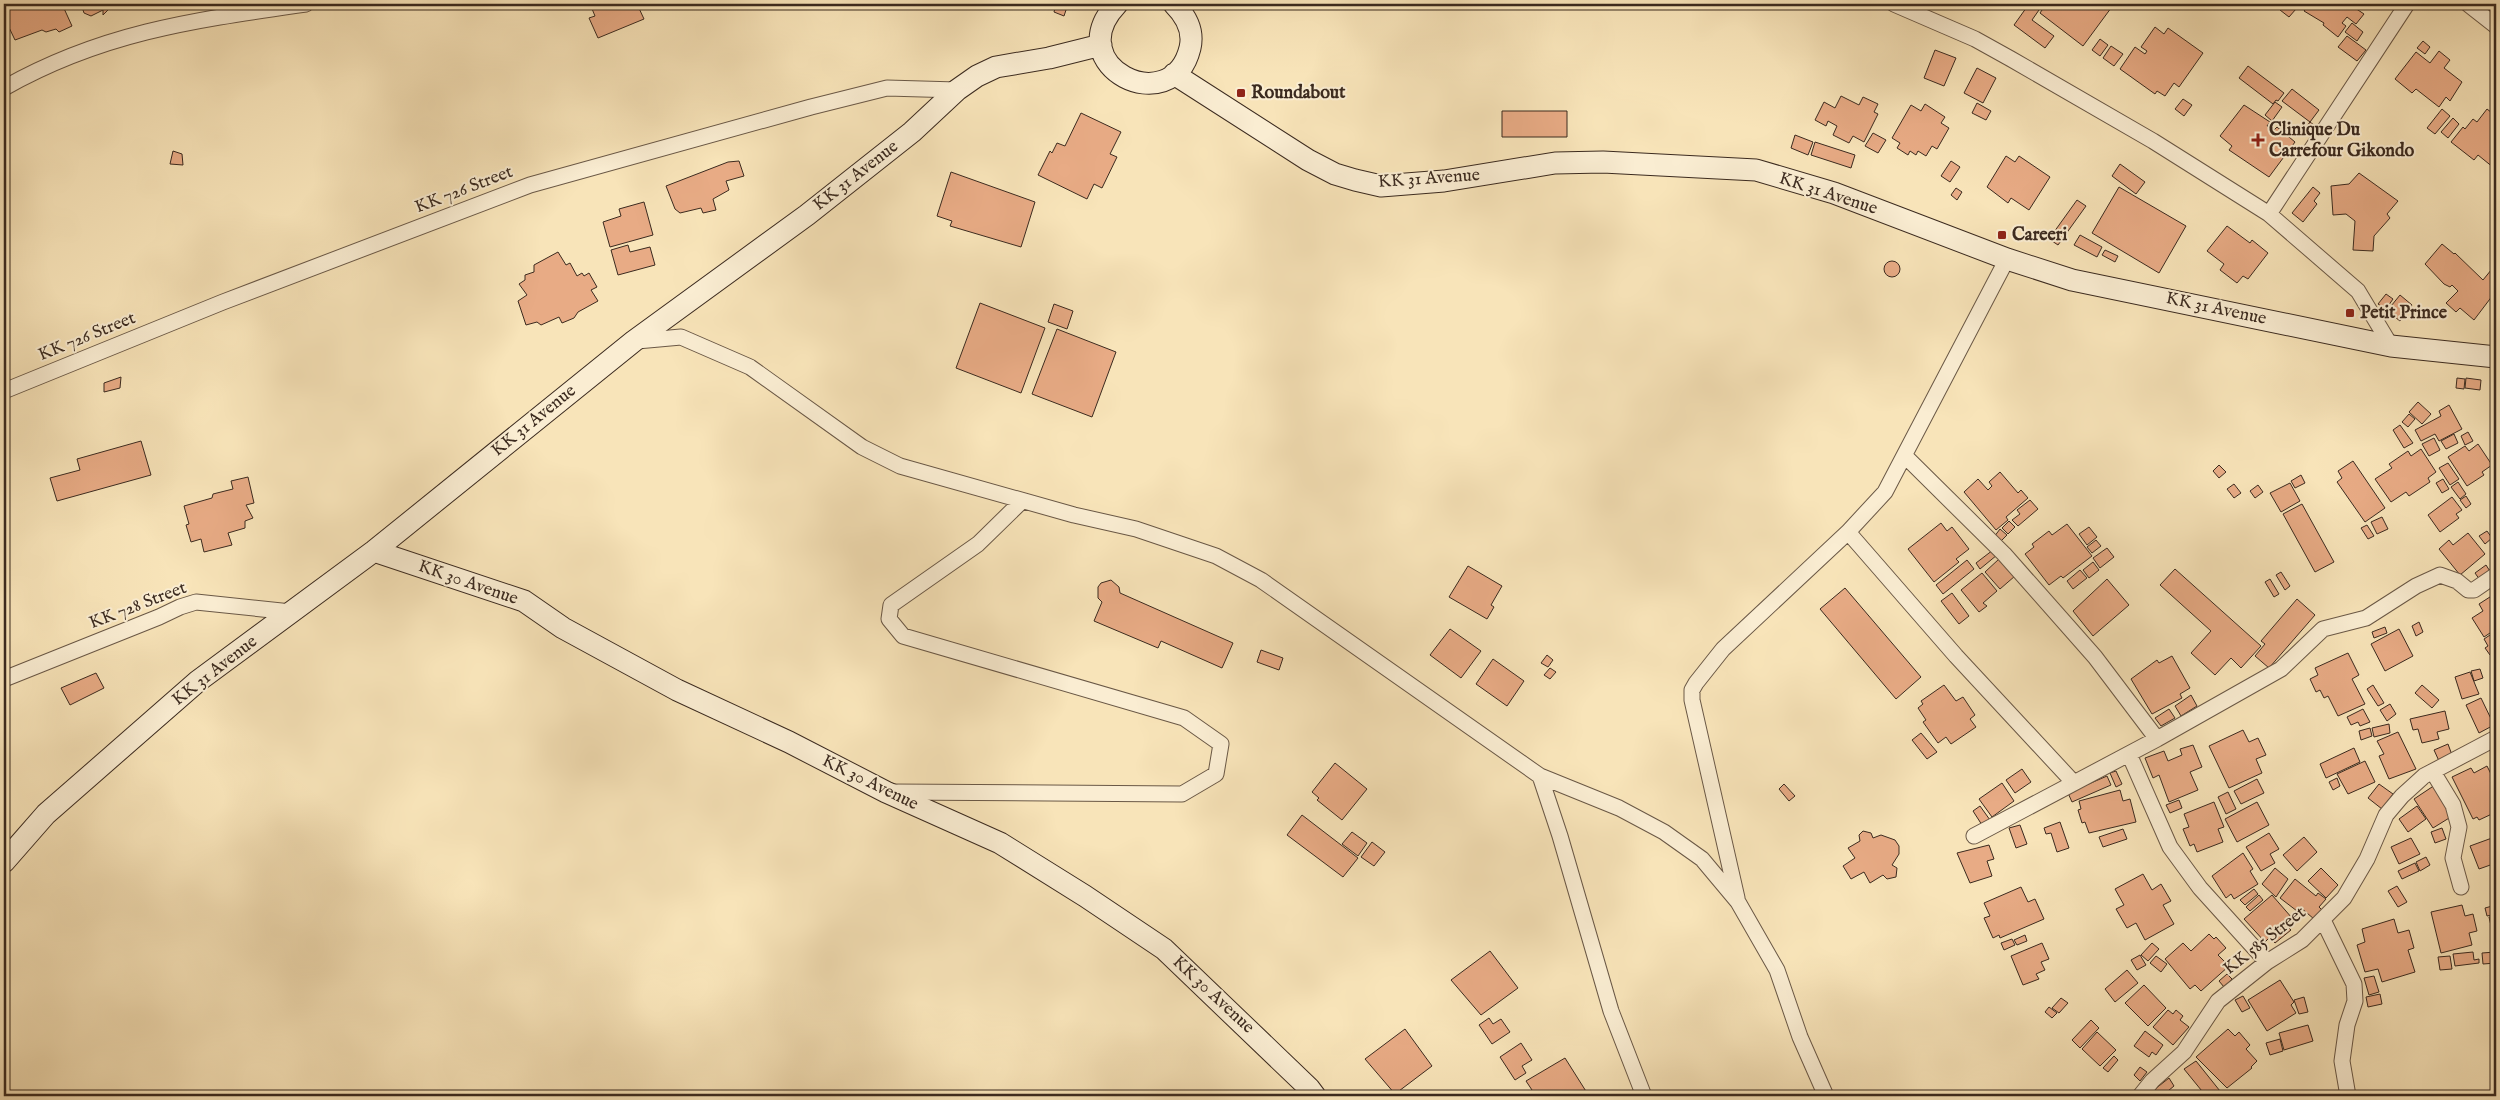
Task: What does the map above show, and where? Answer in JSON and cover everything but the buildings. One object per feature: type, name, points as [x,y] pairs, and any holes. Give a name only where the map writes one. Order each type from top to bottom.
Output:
[{"type":"main road","points":[[1116,4],[1103,22],[1101,45],[1110,67],[1129,81],[1153,84],[1174,74],[1188,55],[1191,44],[1187,21],[1174,4]]},
{"type":"main road","name":"KK 31 Avenue","points":[[4,862],[46,814],[96,768],[198,681],[374,551],[634,341],[822,203],[912,132],[957,90],[977,76],[996,67],[1029,59],[1049,58],[1101,45]]},
{"type":"main road","name":"KK 31 Avenue","points":[[1174,74],[1308,160],[1335,174],[1381,186],[1426,182],[1555,164],[1603,162],[1756,170],[1834,193],[2007,259],[2072,280],[2391,346],[2496,357]]},
{"type":"main road","name":"KK 30 Avenue","points":[[374,551],[524,601],[563,628],[677,690],[789,742],[886,792],[1000,843],[1085,896],[1164,949],[1240,1020],[1315,1096]]},
{"type":"street","points":[[4,88],[66,56],[135,33],[193,20],[306,4]]},
{"type":"street","points":[[1894,4],[1975,39],[2011,59],[2153,140],[2269,214],[2358,291],[2391,346]]},
{"type":"street","points":[[2269,214],[2407,4]]},
{"type":"street","points":[[2468,4],[2496,26]]},
{"type":"street","name":"KK 726 Street","points":[[4,391],[223,302],[530,185],[811,107],[887,88],[957,90]]},
{"type":"street","points":[[1738,902],[1692,700],[1692,690],[1723,649],[1848,532],[1885,492],[1906,457],[2007,259]]},
{"type":"street","points":[[634,341],[681,337],[750,367],[862,447],[900,466],[1022,501],[1136,530],[1207,553],[1261,580],[1540,776],[1619,808],[1664,832],[1702,859],[1738,902],[1777,970],[1800,1037],[1826,1096]]},
{"type":"street","points":[[1906,457],[2004,554],[2095,657],[2157,739]]},
{"type":"street","points":[[886,792],[1182,794],[1216,774],[1221,744],[1184,718],[904,636],[889,619],[891,605],[978,544],[1022,501]]},
{"type":"street","points":[[1848,532],[1956,656],[2074,784]]},
{"type":"street","points":[[1974,836],[2157,739],[2281,669],[2324,629],[2366,618],[2416,586],[2440,575],[2457,581],[2468,590],[2474,590],[2496,575]]},
{"type":"street","name":"KK 728 Street","points":[[4,679],[159,617],[180,606],[196,602],[291,612]]},
{"type":"street","name":"KK 585 Street","points":[[2140,1096],[2152,1081],[2184,1052],[2218,1001],[2267,962],[2302,940],[2324,920],[2348,890],[2367,859],[2386,815],[2402,796],[2424,776],[2496,738]]},
{"type":"street","points":[[2129,754],[2170,847],[2200,888],[2267,962]]},
{"type":"street","points":[[2433,772],[2453,805],[2459,827],[2453,858],[2461,887]]},
{"type":"street","points":[[1540,776],[1560,836],[1611,1011],[1644,1096]]},
{"type":"street","points":[[2324,920],[2354,984],[2355,1000],[2347,1025],[2342,1061],[2348,1096]]},
{"type":"place","name":"Roundabout","points":[[1241,93]]},
{"type":"place","name":"Clinique Du Carrefour Gikondo","points":[[2258,140]]},
{"type":"place","name":"Careeri","points":[[2002,235]]},
{"type":"place","name":"Petit Prince","points":[[2350,313]]}]
